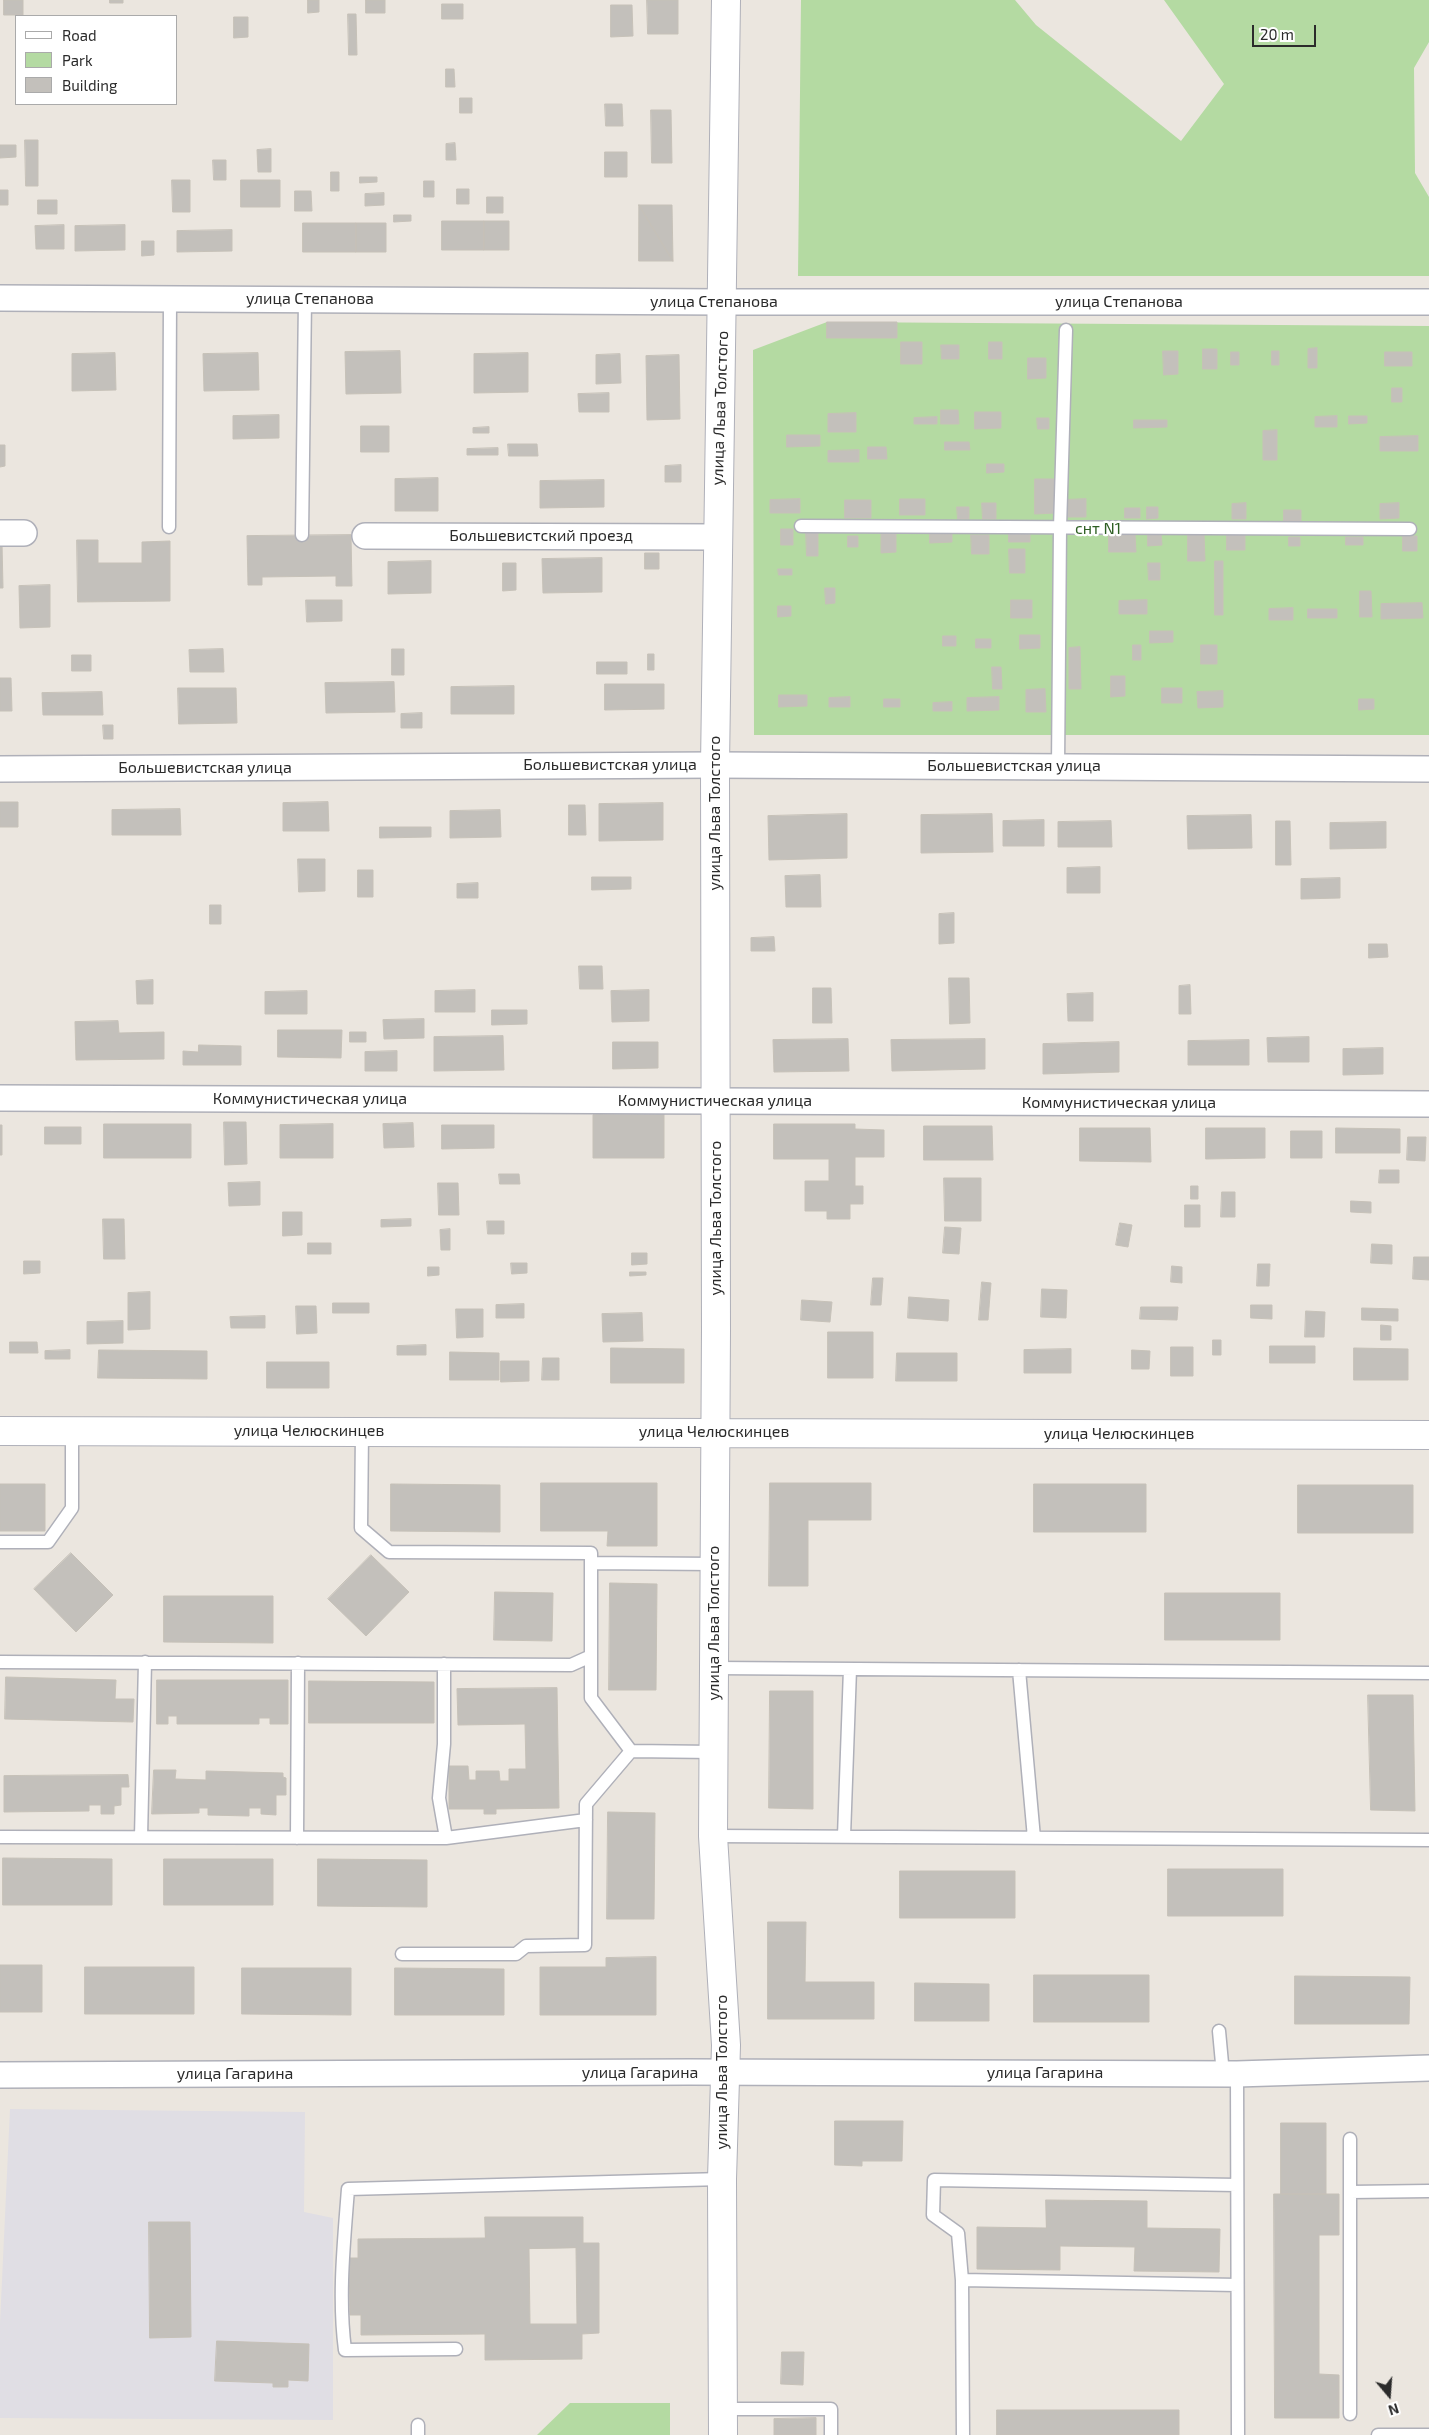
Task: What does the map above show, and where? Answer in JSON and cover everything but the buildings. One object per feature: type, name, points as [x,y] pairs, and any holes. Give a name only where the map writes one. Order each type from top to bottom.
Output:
[{"type":"street","name":"улица Льва Толстого","points":[[723,2422],[722,2179],[726,2045],[713,1836],[716,1101],[715,765],[726,0]]},
{"type":"street","name":"улица Степанова","points":[[0,298],[723,302],[1429,302]]},
{"type":"street","name":"Большевистский проезд","points":[[365,536],[717,537]]},
{"type":"street","name":"Большевистская улица","points":[[0,769],[715,765],[1429,769]]},
{"type":"street","name":"Коммунистическая улица","points":[[0,1098],[1429,1104]]},
{"type":"street","name":"улица Челюскинцев","points":[[0,1431],[1429,1435]]},
{"type":"street","name":"улица Гагарина","points":[[0,2075],[1230,2074],[1429,2068]]},
{"type":"lane","points":[[169,527],[170,299]]},
{"type":"lane","points":[[302,535],[306,299]]},
{"type":"lane","points":[[1058,767],[1060,528],[1066,330]]},
{"type":"lane","points":[[800,526],[1410,529]]},
{"type":"lane","points":[[0,1542],[48,1542],[72,1508],[72,1430]]},
{"type":"lane","points":[[362,1431],[361,1528],[389,1552],[591,1553],[591,1698],[631,1751]]},
{"type":"lane","points":[[591,1563],[715,1564]]},
{"type":"lane","points":[[0,1662],[570,1665],[591,1656]]},
{"type":"lane","points":[[141,1837],[144,1662]]},
{"type":"lane","points":[[297,1838],[298,1663]]},
{"type":"lane","points":[[444,1664],[444,1744],[439,1798],[446,1838]]},
{"type":"lane","points":[[714,1668],[1429,1673]]},
{"type":"lane","points":[[844,1836],[850,1669]]},
{"type":"lane","points":[[1019,1670],[1034,1838]]},
{"type":"lane","points":[[631,1751],[714,1752]]},
{"type":"lane","points":[[402,1954],[516,1954],[526,1946],[585,1945],[586,1804],[631,1751]]},
{"type":"lane","points":[[0,1837],[446,1838],[586,1820]]},
{"type":"lane","points":[[713,1836],[1429,1840]]},
{"type":"lane","points":[[1219,2031],[1230,2074],[1237,2185],[1238,2435]]},
{"type":"lane","points":[[1350,2139],[1350,2414]]},
{"type":"lane","points":[[456,2349],[345,2350],[342,2328],[342,2258],[348,2189],[722,2179]]},
{"type":"lane","points":[[963,2435],[962,2280],[958,2233],[933,2215],[934,2180],[1237,2185]]},
{"type":"lane","points":[[1350,2192],[1429,2191]]},
{"type":"lane","points":[[962,2280],[1237,2286]]},
{"type":"lane","points":[[723,2422],[831,2409],[831,2435]]},
{"type":"lane","points":[[1378,2435],[1429,2435]]},
{"type":"shaded area","points":[[10,2109],[305,2112],[304,2212],[333,2218],[333,2420],[0,2418],[0,2323]]},
{"type":"green space","points":[[801,0],[1015,0],[1036,25],[1181,141],[1224,84],[1164,0],[1429,0],[1429,42],[1414,68],[1415,173],[1429,197],[1429,276],[798,276]]},
{"type":"green space","name":"снт N1","points":[[827,322],[1429,326],[1429,735],[754,735],[753,350]]},
{"type":"green space","points":[[570,2403],[670,2403],[670,2435],[537,2435]]}]
